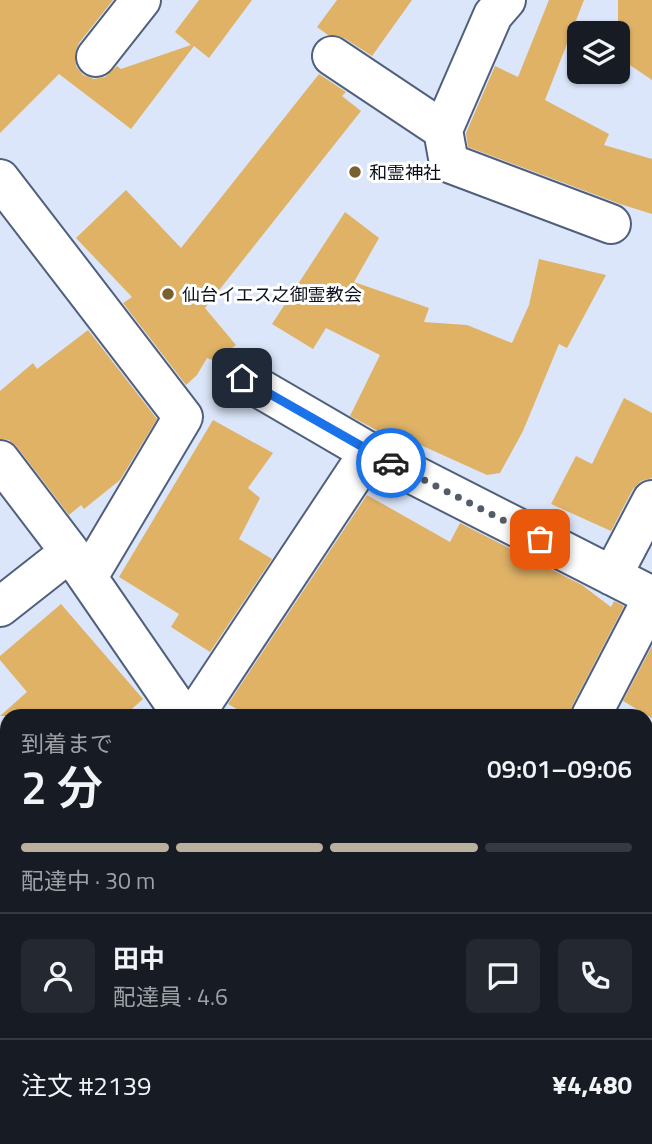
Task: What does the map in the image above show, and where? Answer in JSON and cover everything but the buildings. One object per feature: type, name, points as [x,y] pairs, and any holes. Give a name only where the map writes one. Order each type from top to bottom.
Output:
[{"type":"street","points":[[96,57],[141,0]]},
{"type":"street","points":[[506,0],[493,15],[443,130],[449,163],[611,224]]},
{"type":"street","points":[[332,56],[443,130]]},
{"type":"street","points":[[0,179],[183,417],[79,564],[0,607]]},
{"type":"street","points":[[242,378],[369,452],[652,598],[595,709]]},
{"type":"street","points":[[199,709],[369,452]]},
{"type":"street","points":[[0,460],[79,564],[178,709]]},
{"type":"street","points":[[612,576],[652,500]]},
{"type":"way so far","points":[[391,463],[540,539]]},
{"type":"place","name":"和霊神社","points":[[355,172]]},
{"type":"place","name":"仙台イエス之御霊教会","points":[[168,294]]},
{"type":"route","points":[[242,378],[391,463]]}]
